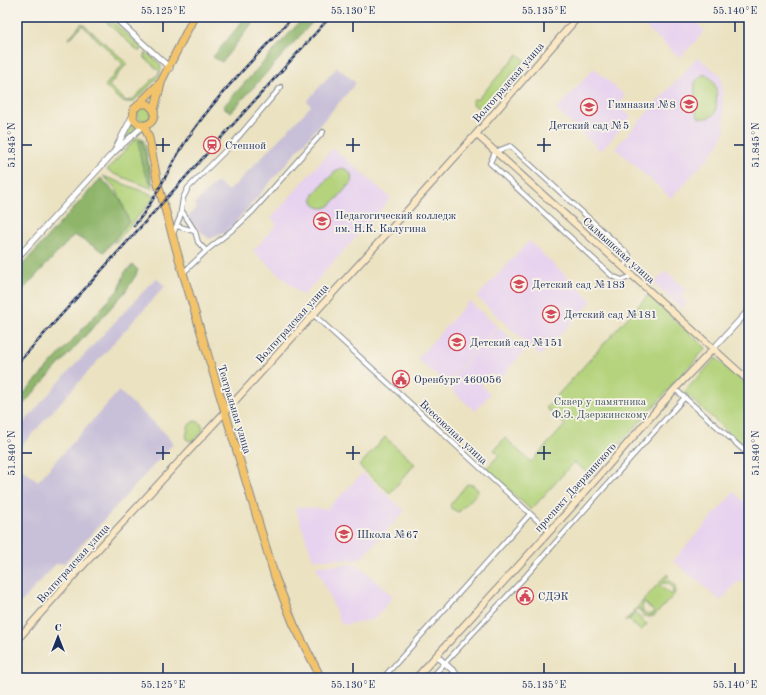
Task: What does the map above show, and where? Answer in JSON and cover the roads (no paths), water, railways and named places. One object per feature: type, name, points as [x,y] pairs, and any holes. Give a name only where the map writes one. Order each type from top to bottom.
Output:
[{"type":"main road","points":[[162,80],[154,110],[154,120],[149,124],[144,125],[136,122],[133,115],[134,109],[162,80],[170,68],[194,17]]},
{"type":"main road","name":"Волгоградская улица","points":[[17,640],[476,134],[578,17]]},
{"type":"main road","points":[[138,105],[142,103],[148,104],[154,110]]},
{"type":"main road","name":"Театральная улица","points":[[149,138],[154,120]]},
{"type":"main road","name":"Театральная улица","points":[[144,125],[149,138],[158,184],[183,273],[224,413],[277,583],[294,625],[321,678]]},
{"type":"main road","name":"Салмышская улица","points":[[476,134],[749,381]]},
{"type":"main road","name":"проспект Дзержинского","points":[[416,678],[549,532],[675,389],[713,349]]},
{"type":"street","points":[[114,17],[170,68]]},
{"type":"street","points":[[172,235],[177,226],[182,210],[183,198],[188,188],[234,142],[281,87]]},
{"type":"street","points":[[113,153],[133,115]]},
{"type":"street","points":[[17,258],[113,153],[144,125]]},
{"type":"street","points":[[183,273],[206,251],[253,211],[323,132]]},
{"type":"street","points":[[624,269],[629,255],[510,146],[495,152],[490,163],[612,276],[622,280],[632,276]]},
{"type":"street","points":[[182,210],[195,231],[198,242],[206,251]]},
{"type":"street","points":[[177,226],[195,231]]},
{"type":"street","name":"проспект Дзержинского","points":[[713,349],[749,310]]},
{"type":"street","name":"Всесоюзная улица","points":[[313,314],[549,532]]},
{"type":"street","points":[[675,389],[749,455]]},
{"type":"street","points":[[431,678],[524,578],[685,397]]},
{"type":"street","points":[[383,678],[530,514]]},
{"type":"street","points":[[437,656],[461,678]]},
{"type":"street","points":[[743,678],[749,671]]},
{"type":"railway","points":[[134,226],[149,206],[184,144],[208,110],[293,17]]},
{"type":"railway","points":[[17,364],[330,17]]},
{"type":"place","name":"Гимназия №8","points":[[689,104]]},
{"type":"place","name":"Детский сад №5","points":[[589,107]]},
{"type":"place","name":"Степной","points":[[212,145]]},
{"type":"place","name":"Педагогический колледж им. Н.К. Калугина","points":[[322,221]]},
{"type":"place","name":"Детский сад №183","points":[[519,284]]},
{"type":"place","name":"Детский сад №181","points":[[551,314]]},
{"type":"place","name":"Детский сад №151","points":[[457,342]]},
{"type":"place","name":"Оренбург 460056","points":[[401,379]]},
{"type":"place","name":"Школа №67","points":[[344,534]]},
{"type":"place","name":"СДЭК","points":[[525,596]]},
{"type":"park label","name":"Сквер у памятника Ф.Э. Дзержинскому","points":[[600,407]]}]
